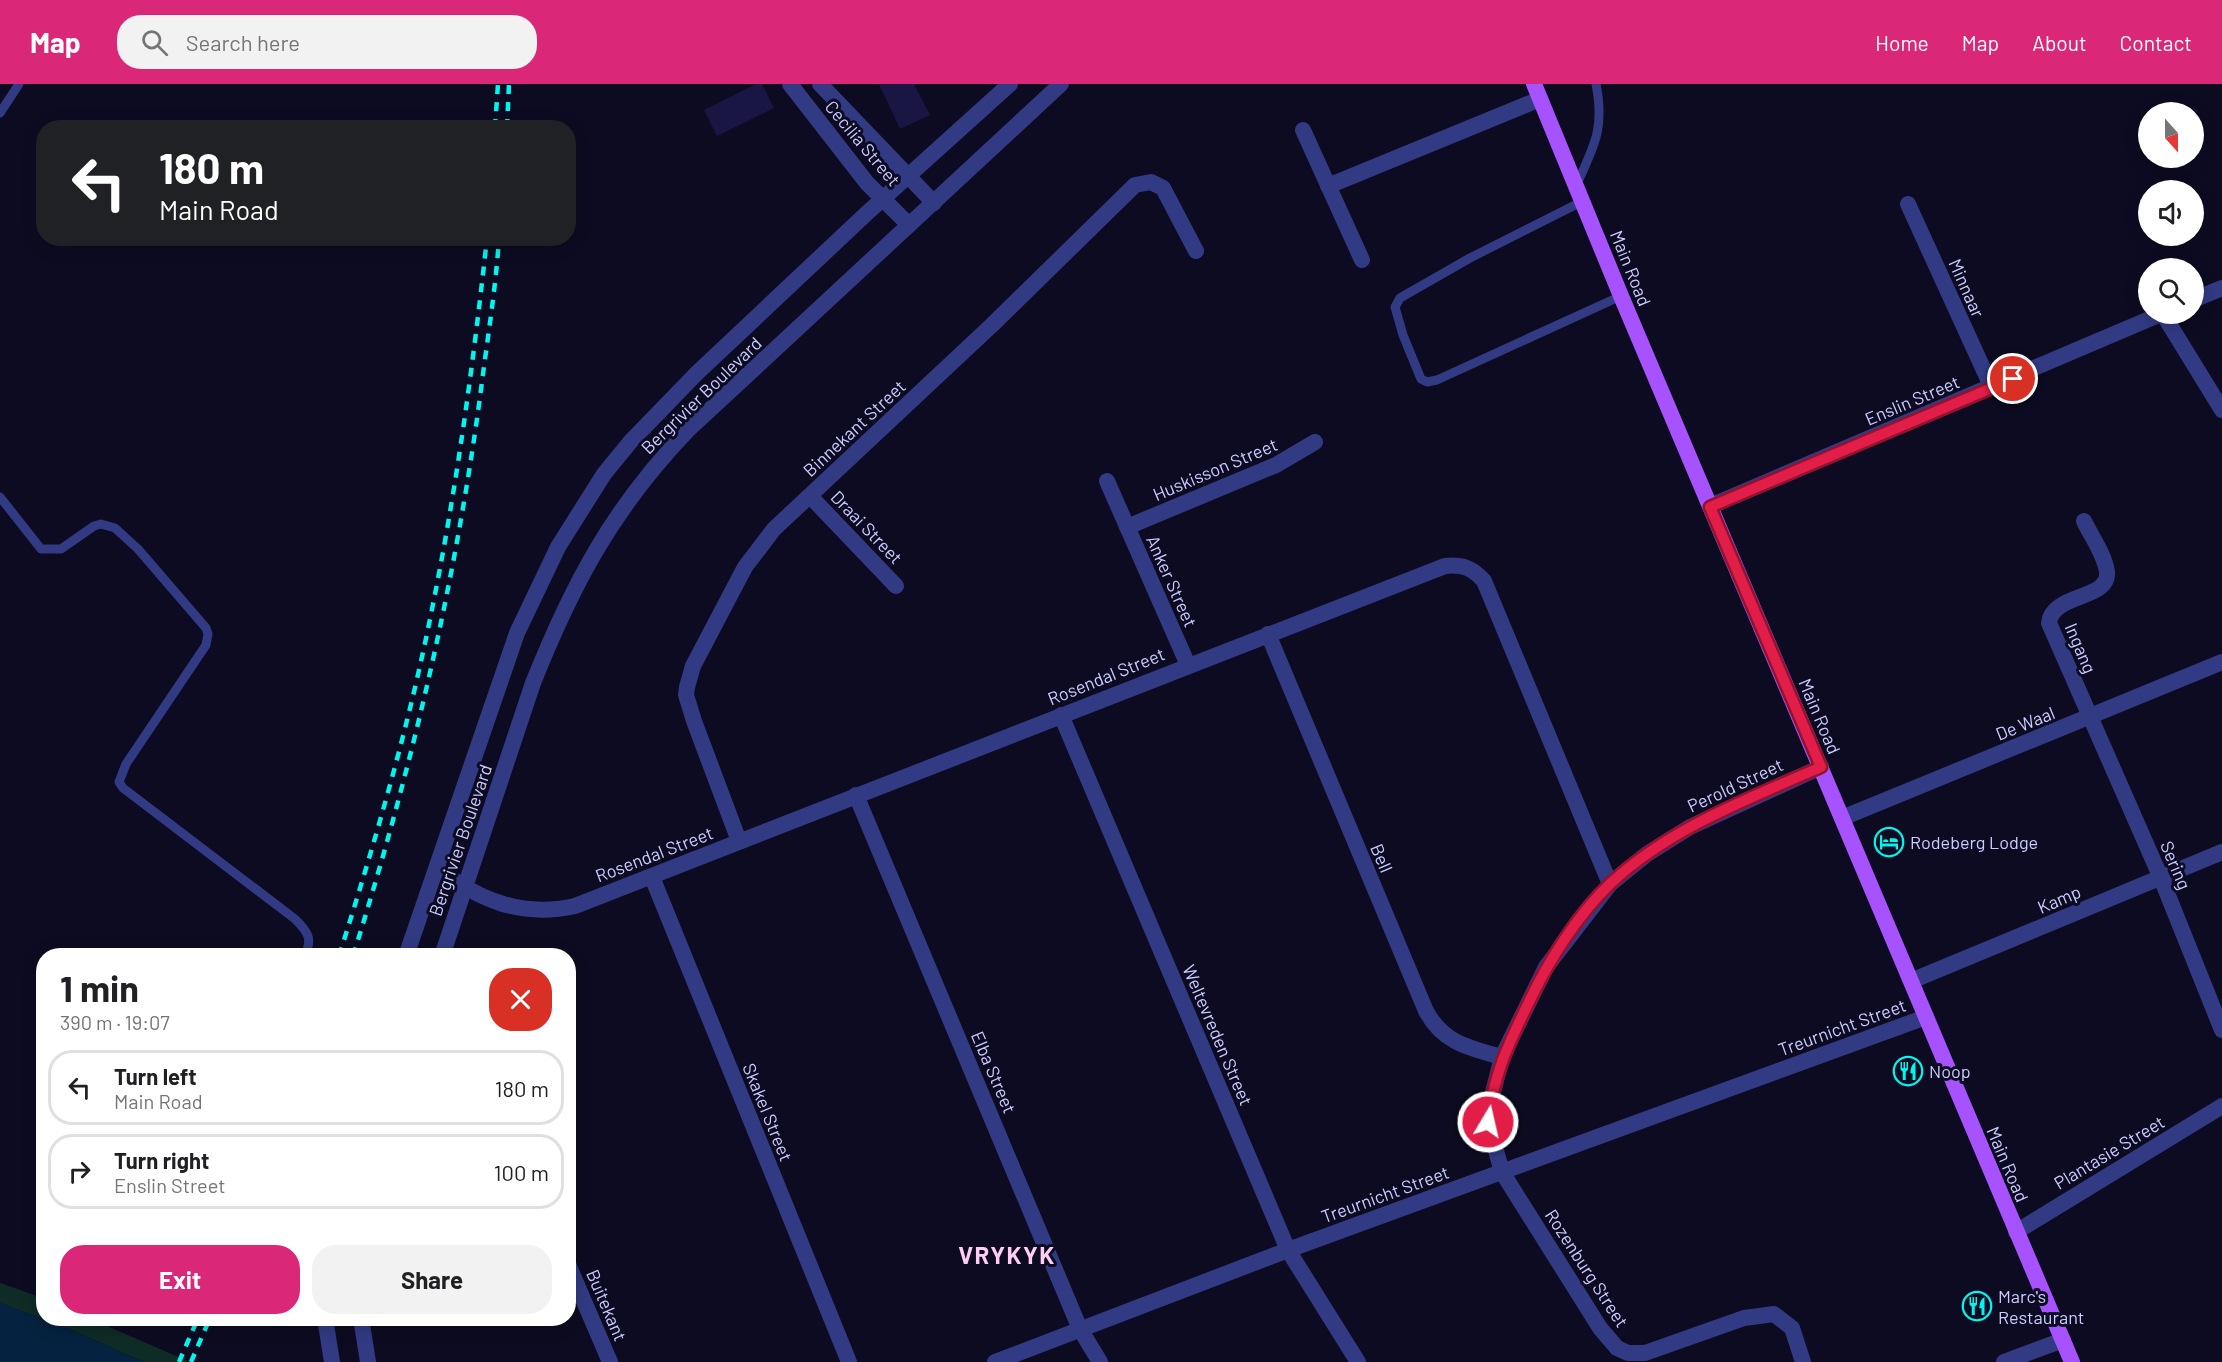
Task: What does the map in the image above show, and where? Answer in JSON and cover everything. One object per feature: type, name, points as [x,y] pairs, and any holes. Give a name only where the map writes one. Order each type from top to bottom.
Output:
[{"type":"main road","name":"Main Road","points":[[1537,91],[1621,296],[2072,1362]]},
{"type":"street","name":"Cecilia Street","points":[[790,84],[845,156],[909,225]]},
{"type":"street","name":"Cecilia Street","points":[[820,84],[934,203]]},
{"type":"street","name":"Bergrivier Boulevard","points":[[409,948],[517,633],[558,547],[604,474],[631,441],[697,373],[1010,84]]},
{"type":"street","name":"Bergrivier Boulevard","points":[[445,948],[533,683],[588,561],[638,487],[688,430],[1061,84]]},
{"type":"street","points":[[1328,186],[1537,91]]},
{"type":"street","points":[[1303,130],[1362,260]]},
{"type":"street","name":"Binnekant Street","points":[[739,841],[686,695],[688,678],[745,567],[774,529],[992,326],[1135,185],[1150,182],[1163,188],[1196,251]]},
{"type":"street","name":"Minnaar","points":[[1908,204],[1992,388]]},
{"type":"street","points":[[2204,295],[2222,288]]},
{"type":"street","name":"Enslin Street","points":[[1710,507],[2139,324]]},
{"type":"street","points":[[2168,324],[2222,410]]},
{"type":"street","name":"Huskisson Street","points":[[1127,527],[1276,465],[1315,442]]},
{"type":"street","name":"Anker Street","points":[[1107,481],[1188,664]]},
{"type":"street","name":"Draai Street","points":[[810,496],[896,586]]},
{"type":"street","name":"Ingang","points":[[2084,521],[2106,567],[2107,580],[2097,590],[2058,608],[2051,614],[2049,623],[2090,717]]},
{"type":"street","name":"Rosendal Street","points":[[437,868],[464,889],[509,905],[543,911],[575,906],[1188,664],[1444,566],[1458,564],[1478,573],[1484,582],[1610,884]]},
{"type":"street","name":"Bell","points":[[1268,634],[1429,1018],[1442,1034],[1466,1047],[1502,1057]]},
{"type":"street","name":"De Waal","points":[[1842,818],[2222,662]]},
{"type":"street","name":"Weltevreden Street","points":[[1061,715],[1288,1250],[1358,1362]]},
{"type":"street","name":"Sering","points":[[2090,717],[2161,878],[2222,1030]]},
{"type":"street","name":"Perold Street","points":[[1502,1172],[1488,1122],[1502,1057],[1546,967],[1610,884],[1647,854],[1690,827],[1821,767]]},
{"type":"street","name":"Elba Street","points":[[856,795],[1080,1329],[1100,1362]]},
{"type":"street","name":"Kamp","points":[[1911,981],[2222,852]]},
{"type":"street","name":"Skakel Street","points":[[652,877],[849,1362]]},
{"type":"street","name":"Treurnicht Street","points":[[995,1362],[1288,1250],[1926,1017]]},
{"type":"street","name":"Plantasie Street","points":[[2016,1232],[2222,1106]]},
{"type":"street","name":"Rozenburg Street","points":[[1502,1172],[1600,1328],[1617,1348],[1636,1354],[1654,1352],[1744,1318],[1774,1314],[1792,1328],[1803,1362]]},
{"type":"street","name":"Buitekant","points":[[576,1283],[610,1362]]},
{"type":"street","points":[[327,1326],[332,1362]]},
{"type":"street","points":[[362,1326],[368,1362]]},
{"type":"street","points":[[2004,1362],[2063,1340]]},
{"type":"lane","points":[[0,113],[19,84]]},
{"type":"lane","points":[[1596,84],[1601,107],[1598,139],[1579,193],[1400,298],[1395,307],[1403,335],[1421,379],[1427,382],[1437,380],[1621,296]]},
{"type":"lane","points":[[0,497],[41,549],[61,549],[94,526],[101,524],[115,528],[138,549],[206,628],[208,634],[206,645],[126,764],[119,782],[123,788],[295,919],[309,936],[308,948]]},
{"type":"green space","points":[[0,1283],[36,1296],[36,1317],[0,1303]]},
{"type":"green space","points":[[61,1326],[107,1326],[190,1362],[144,1362]]},
{"type":"water","points":[[0,1303],[36,1317],[36,1326],[61,1326],[144,1362],[0,1362]]},
{"type":"building","points":[[756,84],[762,84],[774,108],[717,136],[704,110]]},
{"type":"building","points":[[879,84],[914,84],[930,115],[900,129]]},
{"type":"railway","points":[[496,120],[498,84]]},
{"type":"railway","points":[[507,120],[509,84]]},
{"type":"railway","points":[[342,948],[389,789],[430,619],[463,429],[486,246]]},
{"type":"railway","points":[[355,948],[414,740],[447,595],[473,448],[498,246]]},
{"type":"railway","points":[[179,1362],[195,1326]]},
{"type":"railway","points":[[191,1362],[207,1326]]},
{"type":"place","name":"Rodeberg Lodge","points":[[1889,842]]},
{"type":"place","name":"Noop","points":[[1908,1071]]},
{"type":"place","name":"Marc's Restaurant","points":[[1977,1306]]},
{"type":"district","name":"VRYKYK","points":[[1007,1254]]},
{"type":"route","points":[[1488,1122],[1502,1057],[1546,967],[1576,925],[1610,884],[1647,854],[1690,827],[1821,767],[1710,507],[2013,379]]}]
